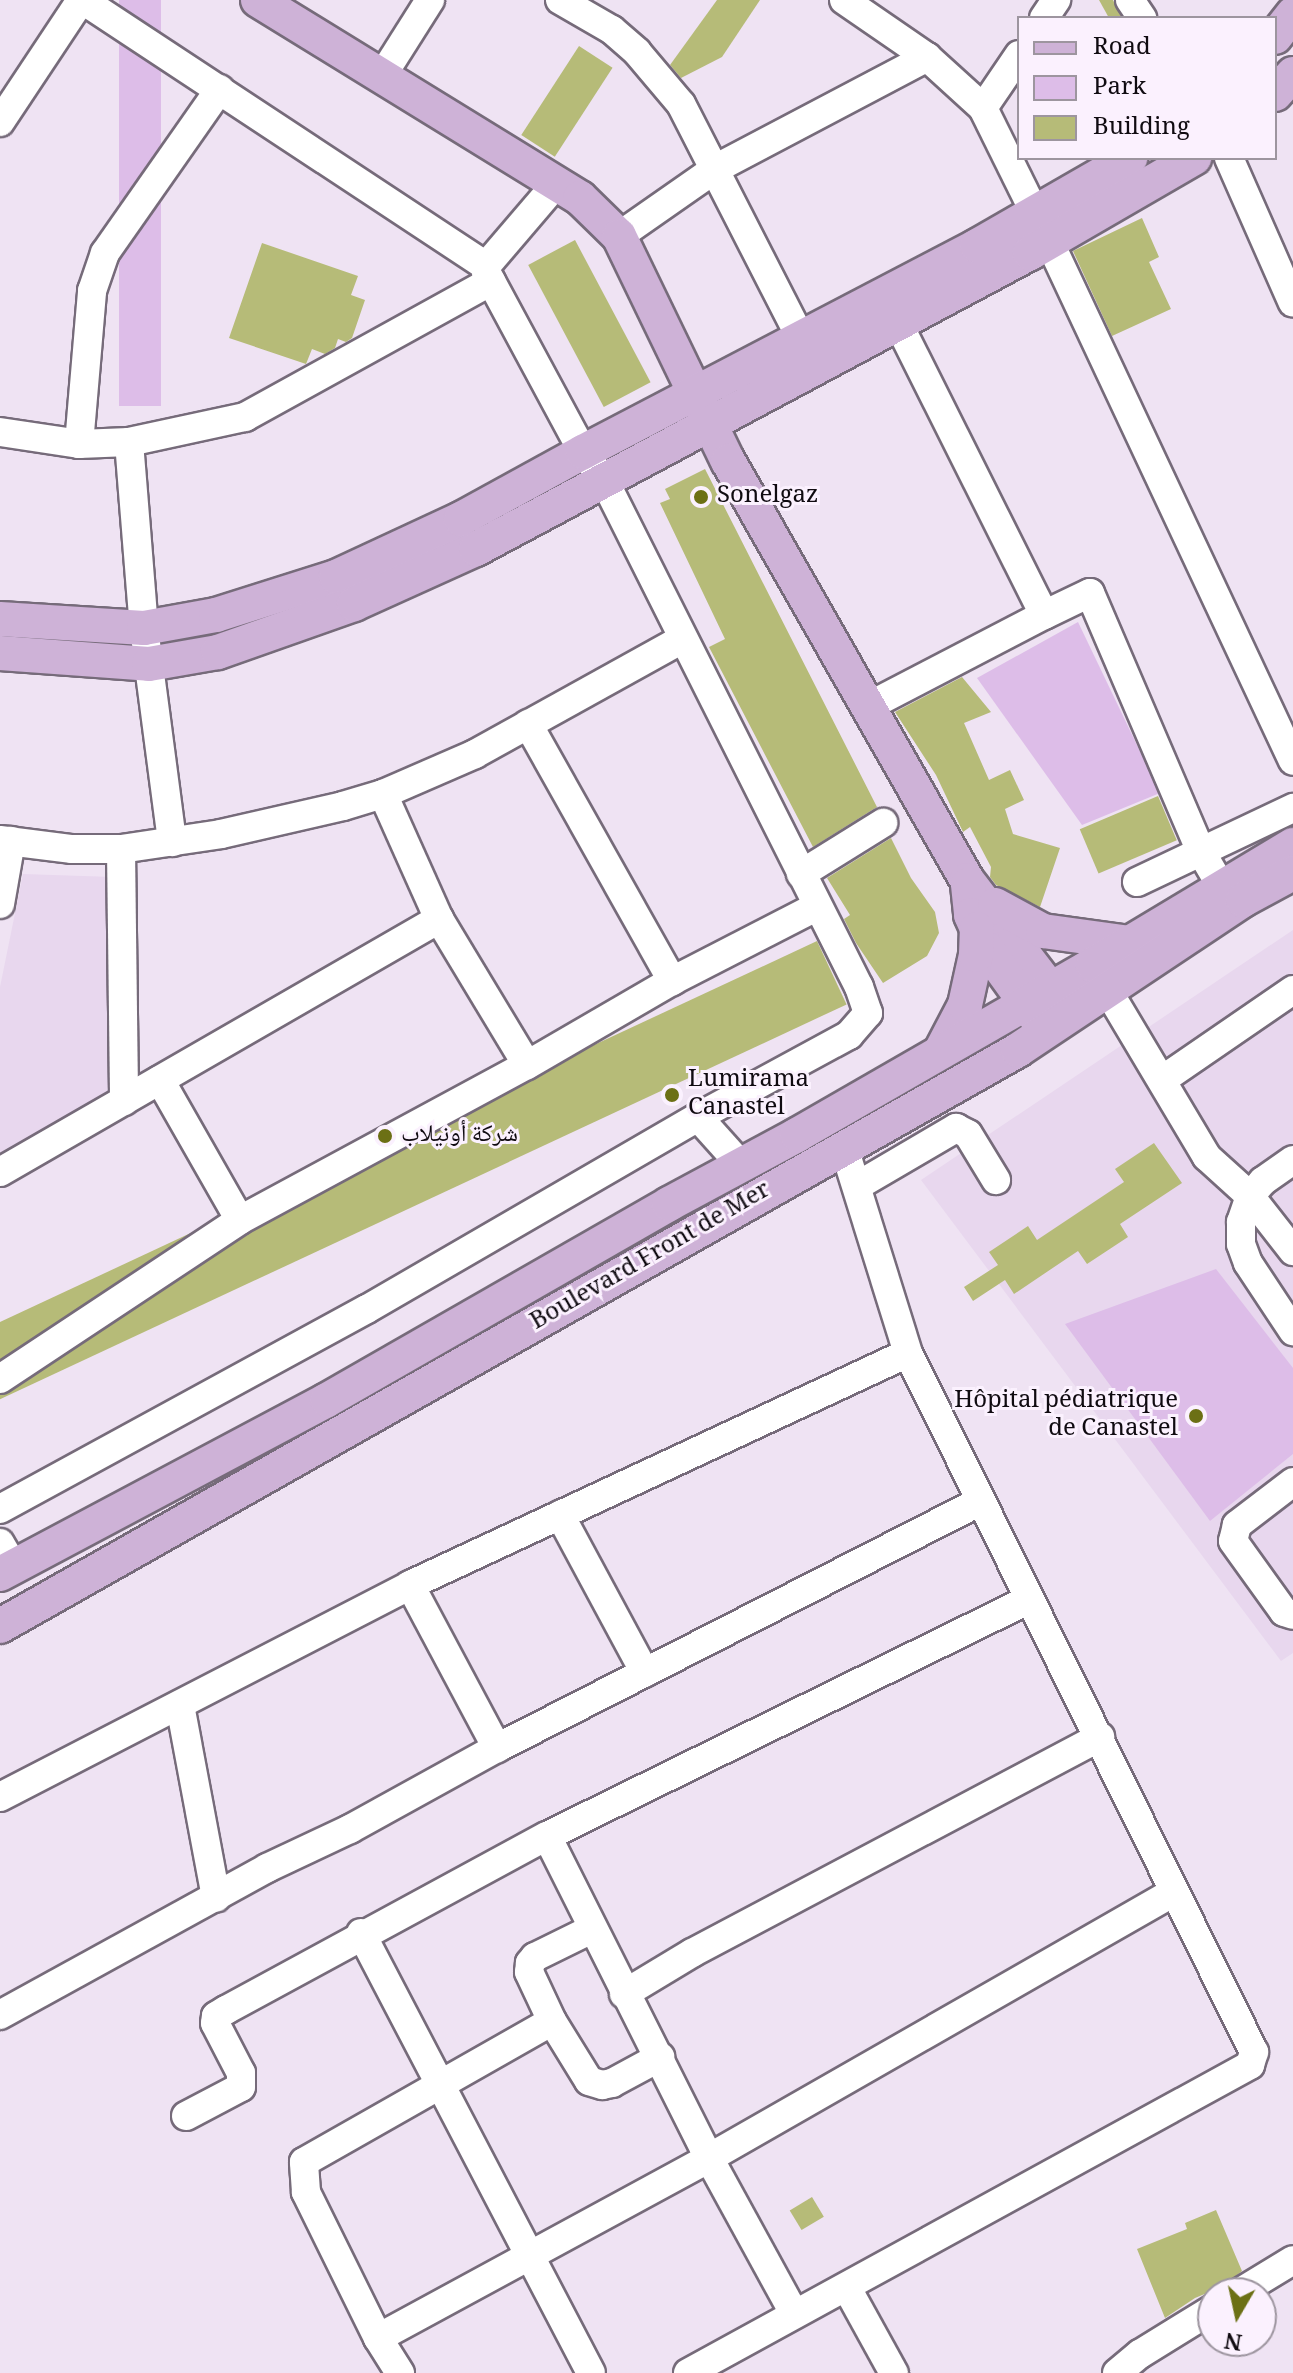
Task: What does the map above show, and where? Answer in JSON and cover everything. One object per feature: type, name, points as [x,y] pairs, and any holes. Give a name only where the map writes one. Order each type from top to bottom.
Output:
[{"type":"main road","points":[[258,0],[557,183],[589,206],[619,236],[702,409],[976,902],[1037,998],[1060,1024]]},
{"type":"main road","points":[[1277,34],[1293,14]]},
{"type":"main road","points":[[1277,92],[1293,74]]},
{"type":"main road","points":[[0,619],[144,628],[216,615],[336,577],[461,519],[583,452],[702,409],[898,323],[1042,227],[1127,160]]},
{"type":"main road","points":[[0,653],[149,664],[218,652],[354,604],[476,549],[604,480],[800,337],[1190,160]]},
{"type":"main road","points":[[5,1562],[327,1400],[1037,998],[1101,978],[1130,943],[1293,845]]},
{"type":"main road","name":"Boulevard Front de Mer","points":[[0,1626],[1060,1024],[1101,978],[1293,873]]},
{"type":"main road","points":[[976,902],[1043,931],[1130,943]]},
{"type":"main road","points":[[941,1051],[968,993],[976,902]]},
{"type":"street","points":[[0,122],[82,0],[220,89],[488,273],[583,452],[604,480],[681,640],[859,987],[868,1013],[849,1035],[698,1117],[367,1309],[0,1509]]},
{"type":"street","points":[[382,76],[430,0]]},
{"type":"street","points":[[560,0],[612,30],[657,72],[681,104],[800,337]]},
{"type":"street","points":[[844,0],[927,57],[983,108],[1293,761]]},
{"type":"street","points":[[619,236],[715,169],[927,57]]},
{"type":"street","points":[[983,108],[1017,58]]},
{"type":"street","points":[[79,444],[92,291],[105,253],[220,89]]},
{"type":"street","points":[[1230,160],[1293,303]]},
{"type":"street","points":[[0,432],[79,444],[129,442],[245,417],[488,273],[557,183]]},
{"type":"street","points":[[898,323],[1044,615]]},
{"type":"street","points":[[129,442],[144,628],[172,842]]},
{"type":"street","points":[[869,706],[1090,593],[1200,850],[1221,886]]},
{"type":"street","points":[[0,904],[6,841],[72,849],[121,849],[221,834],[383,794],[475,754],[681,640]]},
{"type":"street","points":[[528,724],[672,981]]},
{"type":"street","points":[[383,794],[439,919],[527,1065]]},
{"type":"street","points":[[1137,882],[1293,808]]},
{"type":"street","points":[[801,874],[883,823]]},
{"type":"street","points":[[121,849],[124,1101]]},
{"type":"street","points":[[0,1379],[240,1220],[527,1065],[672,981],[816,907]]},
{"type":"street","points":[[0,1172],[439,919]]},
{"type":"street","points":[[1101,978],[1207,1157],[1218,1171],[1250,1196],[1293,1251]]},
{"type":"street","points":[[1162,1080],[1293,990]]},
{"type":"street","points":[[160,1080],[240,1220]]},
{"type":"street","points":[[698,1117],[741,1165]]},
{"type":"street","points":[[857,1186],[956,1128],[968,1134],[996,1180]]},
{"type":"street","points":[[688,2373],[735,2362],[794,2313],[847,2288],[1250,2065],[1253,2046],[1172,1893],[1100,1737],[908,1353],[844,1148]]},
{"type":"street","points":[[1293,1160],[1263,1181],[1250,1196],[1241,1222],[1241,1244],[1248,1263],[1293,1331]]},
{"type":"street","points":[[0,1797],[410,1585],[908,1353]]},
{"type":"street","points":[[1293,1482],[1237,1525],[1233,1541],[1284,1612],[1293,1615]]},
{"type":"street","points":[[0,2015],[497,1748],[981,1501]]},
{"type":"street","points":[[560,1515],[645,1673]]},
{"type":"street","points":[[410,1585],[497,1748]]},
{"type":"street","points":[[186,2116],[238,2091],[242,2083],[238,2065],[216,2027],[216,2016],[361,1933],[547,1836],[1030,1599]]},
{"type":"street","points":[[180,1705],[216,1898]]},
{"type":"street","points":[[624,1994],[692,1953],[1100,1737]]},
{"type":"street","points":[[547,1836],[624,1994],[794,2313]]},
{"type":"street","points":[[378,2338],[532,2257],[616,2206],[709,2158],[1172,1893]]},
{"type":"street","points":[[592,1929],[535,1957],[530,1963],[529,1972],[552,2021],[589,2081],[602,2085],[612,2083],[660,2057]]},
{"type":"street","points":[[361,1933],[591,2373]]},
{"type":"street","points":[[400,2373],[378,2338],[306,2192],[304,2162],[552,2021]]},
{"type":"street","points":[[1265,2277],[1293,2260]]},
{"type":"street","points":[[847,2288],[894,2373]]},
{"type":"street","points":[[1117,2373],[1140,2354],[1197,2319]]},
{"type":"shaded area","points":[[23,874],[113,877],[114,1089],[0,1159],[0,987]]},
{"type":"shaded area","name":"Hôpital pédiatrique de Canastel","points":[[1293,930],[1293,1653],[1281,1661],[921,1180]]},
{"type":"green space","points":[[119,0],[161,0],[161,406],[119,406]]},
{"type":"green space","points":[[1078,622],[1160,793],[1082,825],[977,678]]},
{"type":"green space","points":[[1216,1269],[1293,1368],[1293,1454],[1210,1521],[1065,1324]]},
{"type":"building","points":[[717,0],[760,0],[722,57],[681,78],[670,65]]},
{"type":"building","points":[[1099,0],[1113,0],[1121,16],[1108,16]]},
{"type":"building","points":[[579,46],[613,68],[555,157],[521,135]]},
{"type":"building","points":[[1142,218],[1159,257],[1149,262],[1171,309],[1112,336],[1073,251]]},
{"type":"building","points":[[575,240],[651,382],[604,407],[528,265]]},
{"type":"building","points":[[262,243],[358,276],[351,295],[365,300],[352,338],[346,342],[338,339],[335,348],[325,354],[312,349],[306,364],[229,338]]},
{"type":"building","points":[[705,469],[877,807],[813,847],[709,647],[725,639],[660,503],[670,499],[665,489]]},
{"type":"building","points":[[962,677],[991,712],[964,723],[989,780],[1010,770],[1024,800],[1005,809],[1013,834],[1060,848],[1040,907],[996,885],[990,877],[991,867],[970,827],[963,832],[936,775],[895,712]]},
{"type":"building","points":[[1158,796],[1177,840],[1099,873],[1080,829]]},
{"type":"building","points":[[891,838],[911,878],[935,912],[939,933],[927,956],[883,983],[856,943],[844,919],[850,915],[827,878]]},
{"type":"building","points":[[817,941],[847,1004],[0,1399],[0,1322]]},
{"type":"building","points":[[1154,1143],[1182,1183],[1120,1224],[1128,1237],[1087,1264],[1078,1251],[1014,1294],[1005,1280],[973,1301],[964,1287],[998,1265],[989,1252],[1028,1226],[1037,1240],[1124,1182],[1115,1169]]},
{"type":"building","points":[[812,2197],[824,2217],[802,2230],[790,2210]]},
{"type":"building","points":[[1216,2210],[1242,2271],[1235,2277],[1197,2277],[1197,2297],[1165,2318],[1137,2249],[1187,2229],[1185,2223]]},
{"type":"place","name":"Sonelgaz","points":[[701,497]]},
{"type":"place","name":"Lumirama Canastel","points":[[672,1095]]},
{"type":"place","name":"شركة أونيلاب","points":[[385,1136]]},
{"type":"place","name":"Hôpital pédiatrique de Canastel","points":[[1196,1416]]}]
